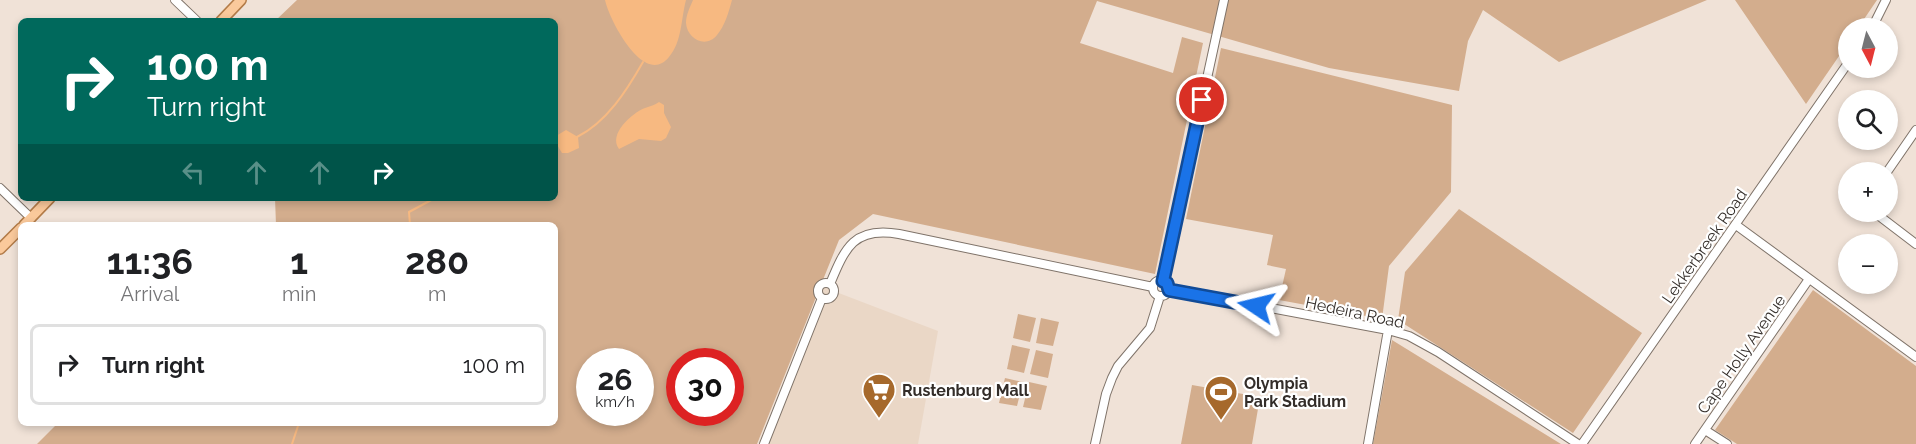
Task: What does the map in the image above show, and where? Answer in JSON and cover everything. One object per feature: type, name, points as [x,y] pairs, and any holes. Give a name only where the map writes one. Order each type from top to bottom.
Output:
[{"type":"main road","points":[[224,18],[241,0]]},
{"type":"main road","points":[[26,222],[47,201]]},
{"type":"main road","points":[[0,249],[18,230]]},
{"type":"street","points":[[176,0],[194,18]]},
{"type":"street","points":[[1163,281],[1224,0]]},
{"type":"street","points":[[1877,18],[1886,0]]},
{"type":"street","name":"Lekkerbreek Road","points":[[1580,444],[1838,77]]},
{"type":"street","points":[[1894,162],[1916,130]]},
{"type":"street","points":[[0,188],[31,218]]},
{"type":"street","points":[[1887,222],[1916,244]]},
{"type":"street","points":[[1736,225],[1916,357]]},
{"type":"street","points":[[764,444],[822,298],[832,296],[834,291],[830,284],[842,256],[851,243],[860,237],[878,232],[920,238],[1153,287]]},
{"type":"street","name":"Cape Holly Avenue","points":[[1695,444],[1809,279]]},
{"type":"street","points":[[1153,287],[1158,281],[1167,283],[1169,290],[1165,295],[1160,296]]},
{"type":"street","points":[[1153,287],[1156,294],[1160,296]]},
{"type":"street","name":"Hedeira Road","points":[[1169,290],[1388,330],[1409,336],[1430,347],[1580,444]]},
{"type":"street","points":[[1095,444],[1106,394],[1112,378],[1118,366],[1150,328],[1160,296]]},
{"type":"street","points":[[1368,444],[1388,330]]},
{"type":"street","points":[[1705,430],[1727,444]]},
{"type":"shaded area","points":[[297,0],[1707,0],[1559,62],[1483,10],[1468,41],[1459,91],[1329,68],[1097,1],[1080,43],[1173,73],[1182,37],[1203,43],[1155,274],[873,214],[839,240],[757,444],[37,444],[55,426],[558,426],[558,222],[276,222],[275,201],[558,201],[558,18],[278,18]]},
{"type":"shaded area","points":[[605,0],[686,0],[679,37],[669,57],[659,64],[649,64],[639,58],[620,35]]},
{"type":"shaded area","points":[[693,0],[732,0],[722,27],[713,39],[703,42],[693,38],[687,29],[688,11]]},
{"type":"shaded area","points":[[1735,0],[1877,0],[1865,18],[1838,18],[1838,58],[1806,104]]},
{"type":"shaded area","points":[[1221,48],[1452,105],[1451,192],[1389,266],[1382,319],[1279,300],[1286,269],[1267,265],[1273,235],[1186,219]]},
{"type":"shaded area","points":[[659,102],[664,105],[664,113],[671,127],[666,138],[661,141],[639,139],[619,149],[616,143],[617,137],[628,119]]},
{"type":"shaded area","points":[[566,130],[578,137],[579,148],[562,153],[558,146],[558,135]]},
{"type":"shaded area","points":[[1459,209],[1642,333],[1573,433],[1398,320],[1405,272]]},
{"type":"shaded area","points":[[823,287],[938,331],[918,444],[759,444]]},
{"type":"shaded area","points":[[1813,290],[1916,366],[1916,444],[1737,444],[1715,430]]},
{"type":"shaded area","points":[[1018,314],[1036,318],[1030,342],[1013,338]]},
{"type":"shaded area","points":[[1041,318],[1059,322],[1053,346],[1036,343]]},
{"type":"shaded area","points":[[1392,340],[1561,444],[1373,444]]},
{"type":"shaded area","points":[[1012,345],[1030,349],[1024,373],[1007,369]]},
{"type":"shaded area","points":[[1036,350],[1053,354],[1048,378],[1030,374]]},
{"type":"shaded area","points":[[1005,378],[1023,382],[1017,406],[999,403]]},
{"type":"shaded area","points":[[1029,382],[1047,386],[1041,410],[1023,407]]},
{"type":"shaded area","name":"Olympia Park Stadium","points":[[1192,385],[1260,397],[1252,444],[1181,444]]},
{"type":"waterway","points":[[577,137],[588,131],[607,114],[643,62]]},
{"type":"waterway","points":[[410,222],[409,212],[429,201]]},
{"type":"waterway","points":[[292,444],[298,426]]},
{"type":"place","name":"Rustenburg Mall","points":[[879,419]]},
{"type":"place","name":"Olympia Park Stadium","points":[[1221,421]]},
{"type":"route","points":[[1202,100],[1163,281],[1167,283],[1169,290],[1256,306]]}]
